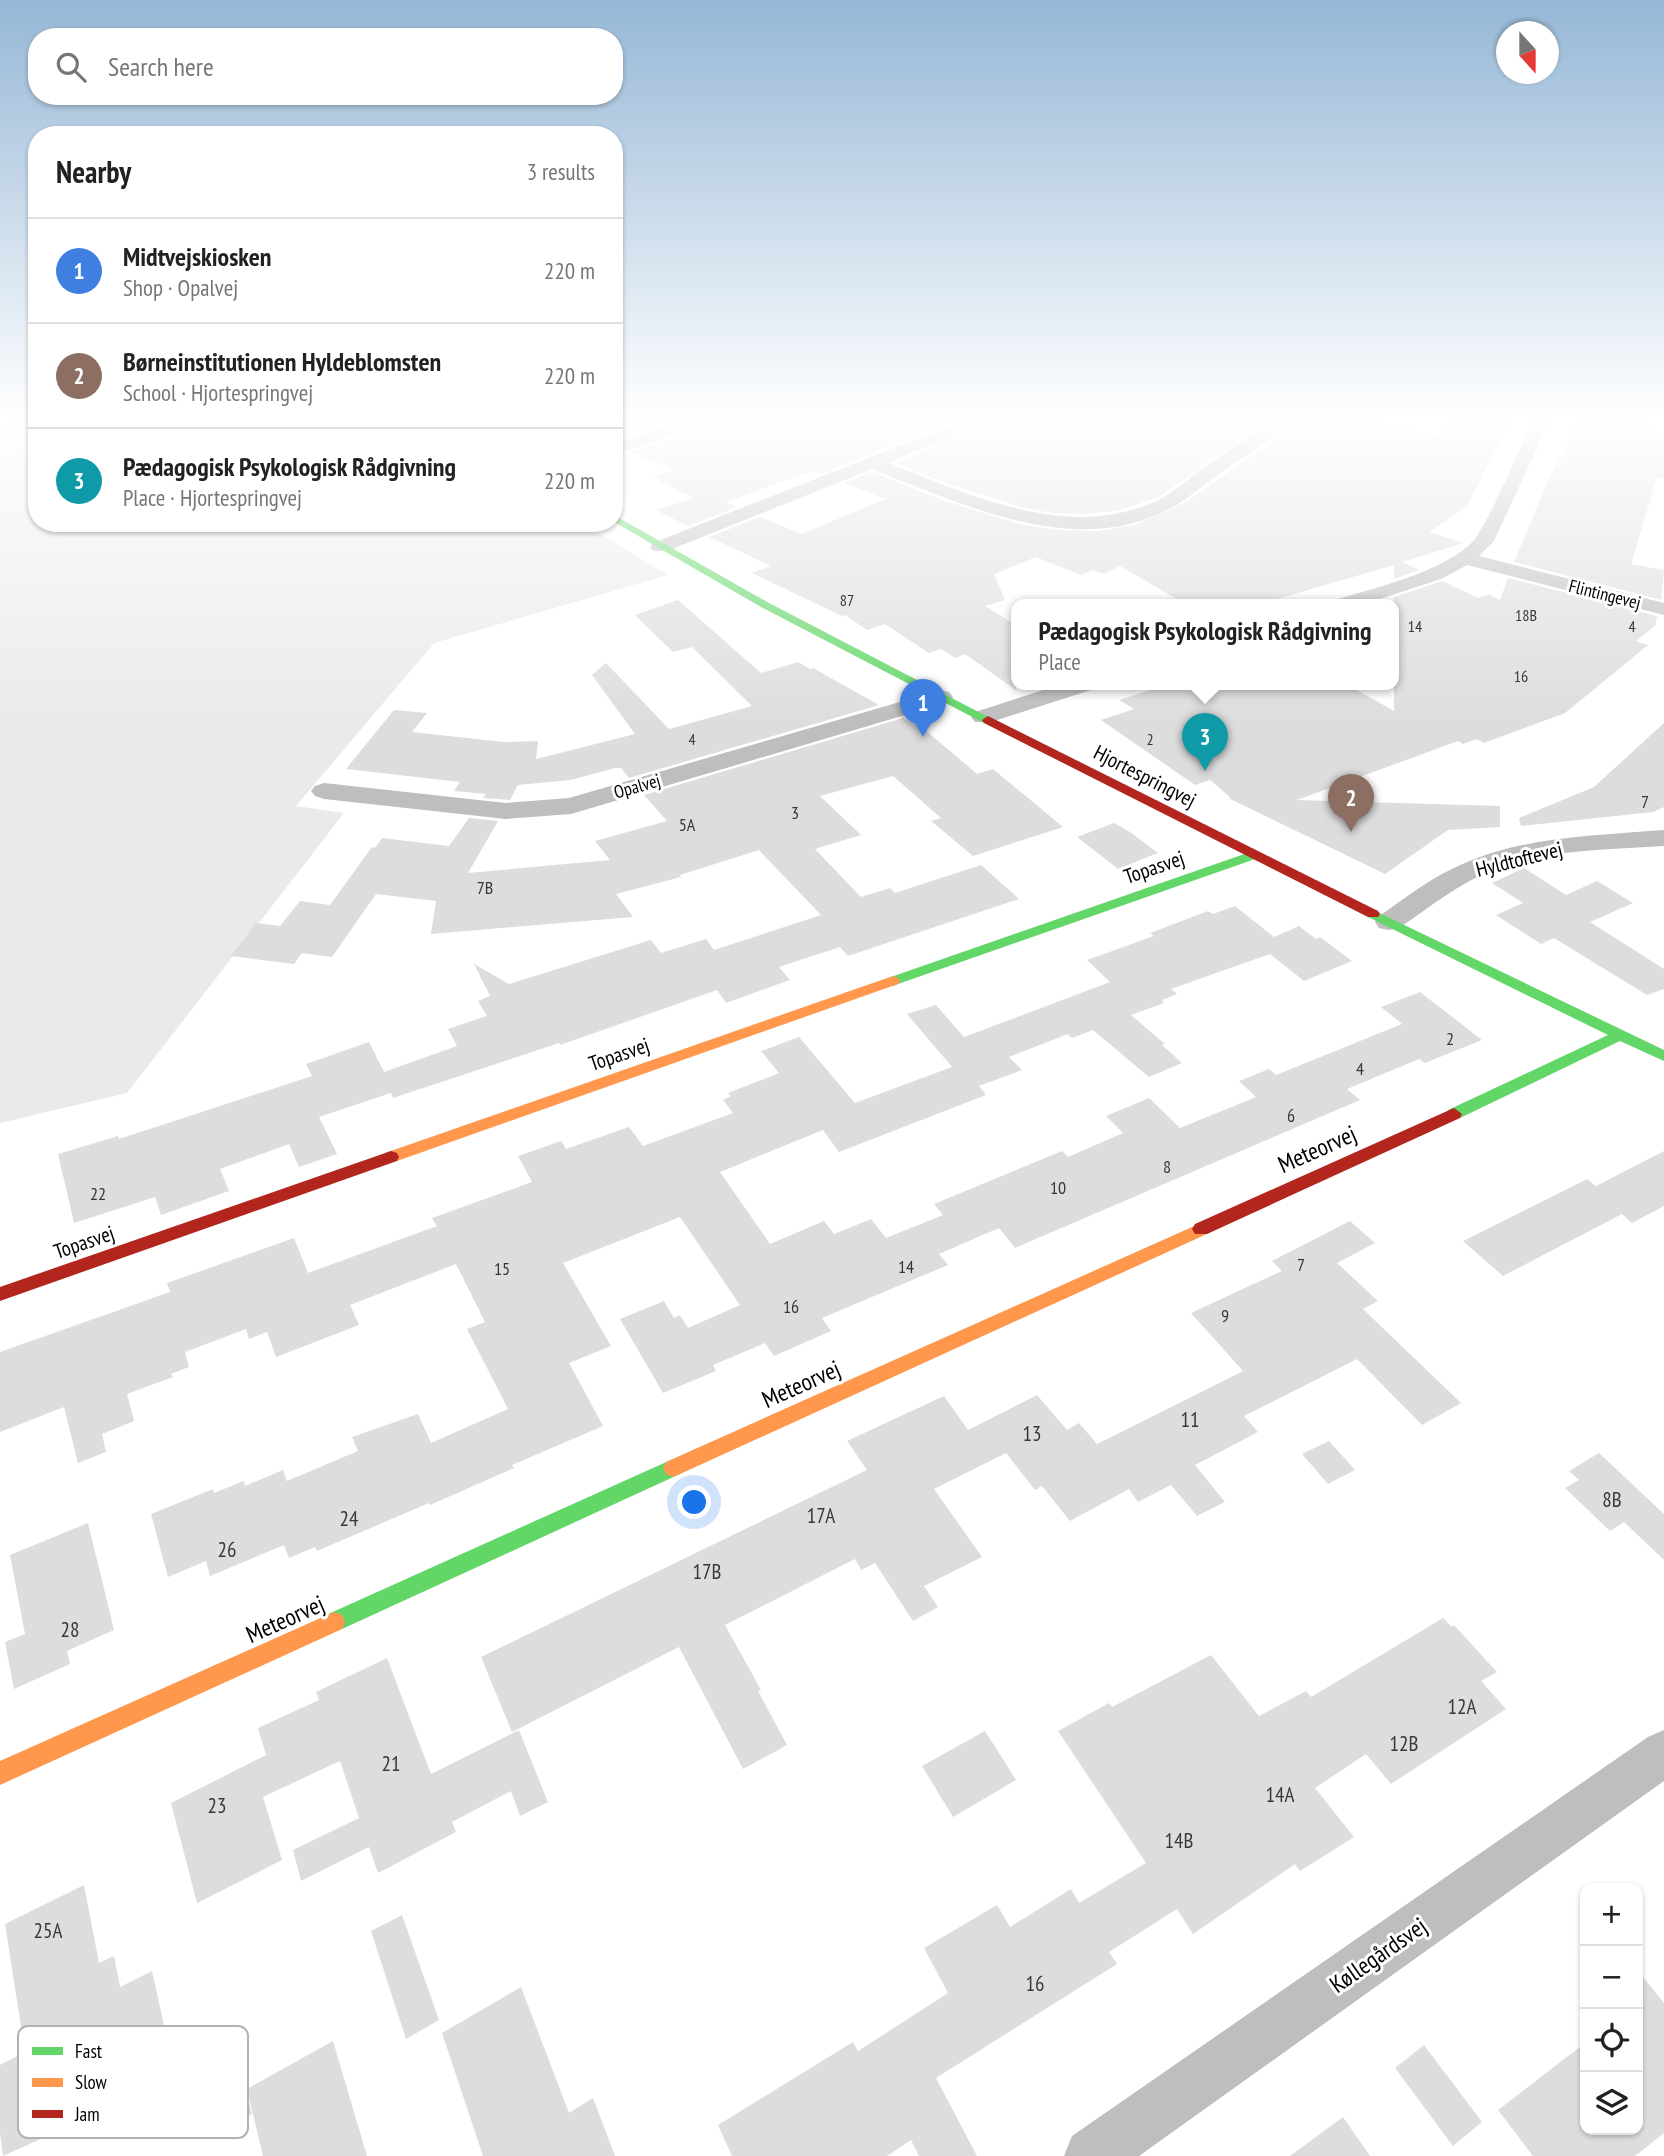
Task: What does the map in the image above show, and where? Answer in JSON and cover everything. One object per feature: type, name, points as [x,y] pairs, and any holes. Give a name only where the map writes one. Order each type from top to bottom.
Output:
[{"type":"street","points":[[660,547],[727,521]]},
{"type":"street","points":[[1047,521],[1103,521]]},
{"type":"street","points":[[1358,599],[1434,575],[1464,558],[1484,541],[1494,521]]},
{"type":"street","name":"Hjortespringvej","points":[[623,524],[660,547],[941,696],[1253,855],[1664,1055]]},
{"type":"street","name":"Flintingevej","points":[[1464,558],[1664,609]]},
{"type":"street","points":[[983,717],[1067,690]]},
{"type":"street","name":"Opalvej","points":[[324,791],[506,811],[571,806],[941,696]]},
{"type":"street","name":"Hyldtoftevej","points":[[1390,922],[1462,873],[1500,859],[1550,848],[1664,838]]},
{"type":"street","name":"Topasvej","points":[[0,1294],[1253,855]]},
{"type":"street","name":"Meteorvej","points":[[0,1773],[1514,1087],[1620,1034]]},
{"type":"street","name":"Køllegårdsvej","points":[[1092,2156],[1664,1753]]},
{"type":"shaded area","points":[[0,521],[28,521],[28,532],[597,532],[668,575],[434,643],[296,806],[344,813],[127,1093],[0,1123]]},
{"type":"building","points":[[677,521],[702,521],[688,526]]},
{"type":"building","points":[[751,521],[769,521],[802,534],[834,521],[1008,521],[1058,530],[1097,531],[1135,525],[1145,521],[1446,521],[1429,532],[1464,543],[1402,562],[1419,570],[1394,579],[1394,565],[1277,599],[1177,599],[1120,566],[1104,574],[1093,570],[1081,575],[1036,557],[994,574],[1005,600],[985,606],[1011,622],[1011,686],[965,654],[956,658],[941,649],[929,653],[885,624],[867,630],[845,615],[842,616],[752,573],[771,566],[709,537]]},
{"type":"building","points":[[1531,521],[1644,521],[1631,564],[1664,570],[1661,600],[1514,562]]},
{"type":"building","points":[[1508,578],[1657,616],[1655,626],[1636,641],[1648,645],[1565,713],[1484,743],[1477,739],[1463,744],[1458,741],[1297,800],[1500,806],[1500,827],[1448,830],[1385,874],[1228,798],[1231,798],[1210,780],[1195,785],[1101,720],[1134,709],[1119,700],[1151,690],[1357,690],[1394,711],[1394,690],[1399,690],[1399,599],[1394,597],[1442,581],[1478,598],[1489,594],[1500,600]]},
{"type":"building","points":[[678,600],[761,673],[798,662],[879,705],[629,778],[621,768],[615,768],[571,780],[518,785],[510,800],[483,798],[486,794],[454,791],[460,782],[346,769],[394,710],[427,713],[412,732],[504,742],[538,741],[536,759],[635,734],[592,675],[606,663],[669,729],[752,706],[692,647],[673,652],[635,615]]},
{"type":"building","points":[[903,718],[924,729],[977,774],[993,769],[1063,827],[973,856],[931,821],[941,818],[893,776],[820,796],[861,835],[815,849],[861,897],[890,888],[895,893],[981,865],[1019,899],[848,956],[840,947],[779,967],[790,980],[726,1003],[717,990],[560,1045],[559,1043],[393,1098],[391,1093],[319,1117],[337,1154],[299,1167],[289,1144],[220,1169],[229,1191],[161,1215],[155,1197],[74,1223],[58,1154],[118,1136],[119,1139],[312,1076],[306,1064],[369,1042],[384,1072],[457,1046],[448,1029],[487,1016],[478,1001],[490,996],[474,964],[509,984],[651,940],[661,953],[706,939],[714,950],[821,915],[759,850],[680,875],[681,877],[616,894],[633,917],[431,934],[436,901],[376,894],[332,957],[302,953],[294,964],[231,956],[256,923],[280,926],[300,901],[330,905],[372,847],[375,848],[382,838],[449,846],[469,818],[498,821],[468,873],[610,860],[595,841],[667,821],[644,795]]},
{"type":"building","points":[[1664,723],[1664,807],[1653,812],[1521,826],[1519,818],[1594,787]]},
{"type":"building","points":[[1114,823],[1158,853],[1118,869],[1077,837]]},
{"type":"building","points":[[1524,868],[1566,895],[1597,881],[1633,903],[1590,922],[1664,969],[1664,989],[1647,995],[1554,938],[1541,944],[1496,915],[1523,903],[1492,883]]},
{"type":"building","points":[[1235,906],[1274,937],[1299,926],[1316,939],[1320,937],[1352,961],[1304,981],[1270,954],[1171,989],[1177,994],[1162,1000],[1164,1003],[1131,1015],[1165,1044],[1162,1045],[1182,1063],[1149,1077],[1093,1030],[1072,1038],[1068,1034],[1009,1057],[1022,1070],[979,1086],[986,1095],[839,1152],[823,1130],[720,1172],[770,1244],[824,1221],[834,1234],[871,1219],[886,1238],[943,1215],[934,1204],[1062,1151],[1068,1157],[1123,1133],[1106,1116],[1149,1098],[1180,1128],[1256,1097],[1239,1081],[1269,1069],[1276,1075],[1402,1024],[1381,1007],[1420,992],[1482,1040],[1425,1063],[1419,1059],[1347,1089],[1360,1100],[1015,1248],[999,1228],[939,1254],[948,1265],[822,1318],[831,1331],[774,1356],[765,1343],[713,1365],[716,1371],[663,1393],[620,1319],[664,1301],[674,1318],[680,1315],[688,1328],[740,1305],[680,1217],[563,1263],[611,1346],[569,1363],[603,1426],[512,1465],[514,1468],[430,1505],[429,1503],[317,1551],[315,1547],[289,1558],[284,1545],[210,1576],[206,1561],[168,1577],[151,1514],[213,1489],[214,1493],[244,1481],[245,1486],[283,1470],[287,1481],[358,1451],[352,1437],[418,1414],[431,1443],[508,1409],[467,1329],[485,1322],[456,1264],[350,1305],[359,1325],[276,1357],[267,1332],[249,1339],[246,1329],[185,1352],[189,1367],[171,1374],[173,1377],[127,1394],[134,1421],[102,1434],[106,1452],[78,1463],[64,1407],[0,1432],[0,1352],[170,1292],[167,1283],[294,1238],[308,1273],[437,1226],[432,1218],[532,1182],[518,1156],[561,1141],[566,1149],[629,1127],[643,1146],[733,1113],[723,1100],[731,1096],[728,1093],[779,1073],[761,1051],[799,1037],[855,1103],[952,1067],[907,1014],[936,1005],[964,1037],[1110,982],[1087,960],[1154,936],[1150,933],[1208,911],[1213,914]]},
{"type":"building","points":[[1664,1151],[1664,1206],[1632,1223],[1622,1214],[1503,1276],[1463,1241],[1587,1179],[1596,1186]]},
{"type":"building","points":[[1350,1221],[1375,1243],[1337,1263],[1378,1301],[1363,1309],[1461,1403],[1422,1425],[1357,1359],[1244,1416],[1258,1432],[1195,1465],[1225,1502],[1197,1516],[1171,1485],[1138,1502],[1129,1489],[1070,1521],[1042,1486],[1035,1490],[1006,1453],[934,1489],[982,1557],[924,1586],[938,1607],[913,1621],[875,1563],[861,1570],[855,1559],[725,1625],[761,1690],[758,1691],[787,1745],[743,1769],[679,1647],[512,1732],[481,1657],[867,1470],[847,1441],[944,1396],[968,1430],[1037,1395],[1067,1430],[1079,1423],[1097,1444],[1243,1371],[1191,1313],[1282,1271],[1272,1261]]},
{"type":"building","points":[[1329,1441],[1355,1470],[1328,1484],[1302,1454]]},
{"type":"building","points":[[1599,1453],[1664,1514],[1664,1560],[1624,1522],[1610,1531],[1565,1488],[1579,1480],[1569,1471]]},
{"type":"building","points":[[88,1523],[114,1630],[67,1651],[70,1664],[14,1689],[5,1642],[25,1634],[10,1555]]},
{"type":"building","points":[[1443,1618],[1452,1627],[1454,1625],[1497,1672],[1481,1681],[1506,1709],[1391,1784],[1366,1754],[1315,1788],[1354,1837],[1300,1871],[1295,1864],[1193,1934],[1177,1909],[1109,1952],[1117,1964],[936,2078],[977,2156],[919,2156],[911,2140],[887,2156],[732,2156],[718,2125],[853,2042],[858,2051],[948,1993],[924,1948],[997,1905],[1010,1927],[1071,1889],[1079,1903],[1146,1863],[1058,1731],[1109,1703],[1112,1707],[1211,1655],[1259,1716],[1306,1691],[1311,1697]]},
{"type":"building","points":[[387,1658],[431,1774],[519,1730],[548,1802],[520,1816],[511,1791],[452,1822],[456,1832],[378,1873],[369,1847],[301,1881],[293,1850],[359,1818],[340,1761],[263,1797],[282,1860],[197,1903],[171,1803],[266,1755],[258,1728],[319,1700],[316,1692]]},
{"type":"building","points":[[985,1731],[1016,1780],[953,1817],[922,1766]]},
{"type":"building","points":[[84,1885],[99,1963],[114,1956],[120,1987],[152,1971],[164,2025],[21,2026],[5,1924]]},
{"type":"building","points":[[402,1915],[439,2020],[406,2039],[371,1931]]},
{"type":"building","points":[[1643,1977],[1664,2003],[1664,2133],[1635,2156],[1533,2156],[1498,2110],[1580,2047],[1580,2135],[1643,2135]]},
{"type":"building","points":[[521,1987],[569,2113],[593,2098],[615,2156],[483,2156],[442,2033]]},
{"type":"building","points":[[333,2041],[367,2156],[263,2156],[248,2088]]},
{"type":"building","points":[[1424,2045],[1482,2122],[1453,2146],[1395,2068]]},
{"type":"building","points":[[18,2056],[18,2138],[43,2138],[3,2156],[0,2133],[0,2065]]},
{"type":"building","points":[[248,2098],[252,2114],[248,2116]]},
{"type":"building","points":[[1343,2117],[1370,2156],[1290,2156]]},
{"type":"traffic: fast","points":[[623,523],[765,605],[988,720]]},
{"type":"traffic: fast","points":[[893,981],[1253,855]]},
{"type":"traffic: fast","points":[[1373,914],[1664,1056]]},
{"type":"traffic: fast","points":[[1454,1114],[1620,1035]]},
{"type":"traffic: fast","points":[[334,1622],[673,1468]]},
{"type":"traffic: slow","points":[[391,1157],[893,981]]},
{"type":"traffic: slow","points":[[673,1468],[1201,1229]]},
{"type":"traffic: slow","points":[[0,1773],[334,1622]]},
{"type":"traffic: jam","points":[[988,720],[1373,914]]},
{"type":"traffic: jam","points":[[1201,1229],[1454,1114]]},
{"type":"traffic: jam","points":[[0,1294],[391,1157]]},
{"type":"place","name":"Midtvejskiosken","points":[[923,737]]},
{"type":"place","name":"Pædagogisk Psykologisk Rådgivning","points":[[1205,771]]},
{"type":"place","name":"Børneinstitutionen Hyldeblomsten","points":[[1351,832]]}]
